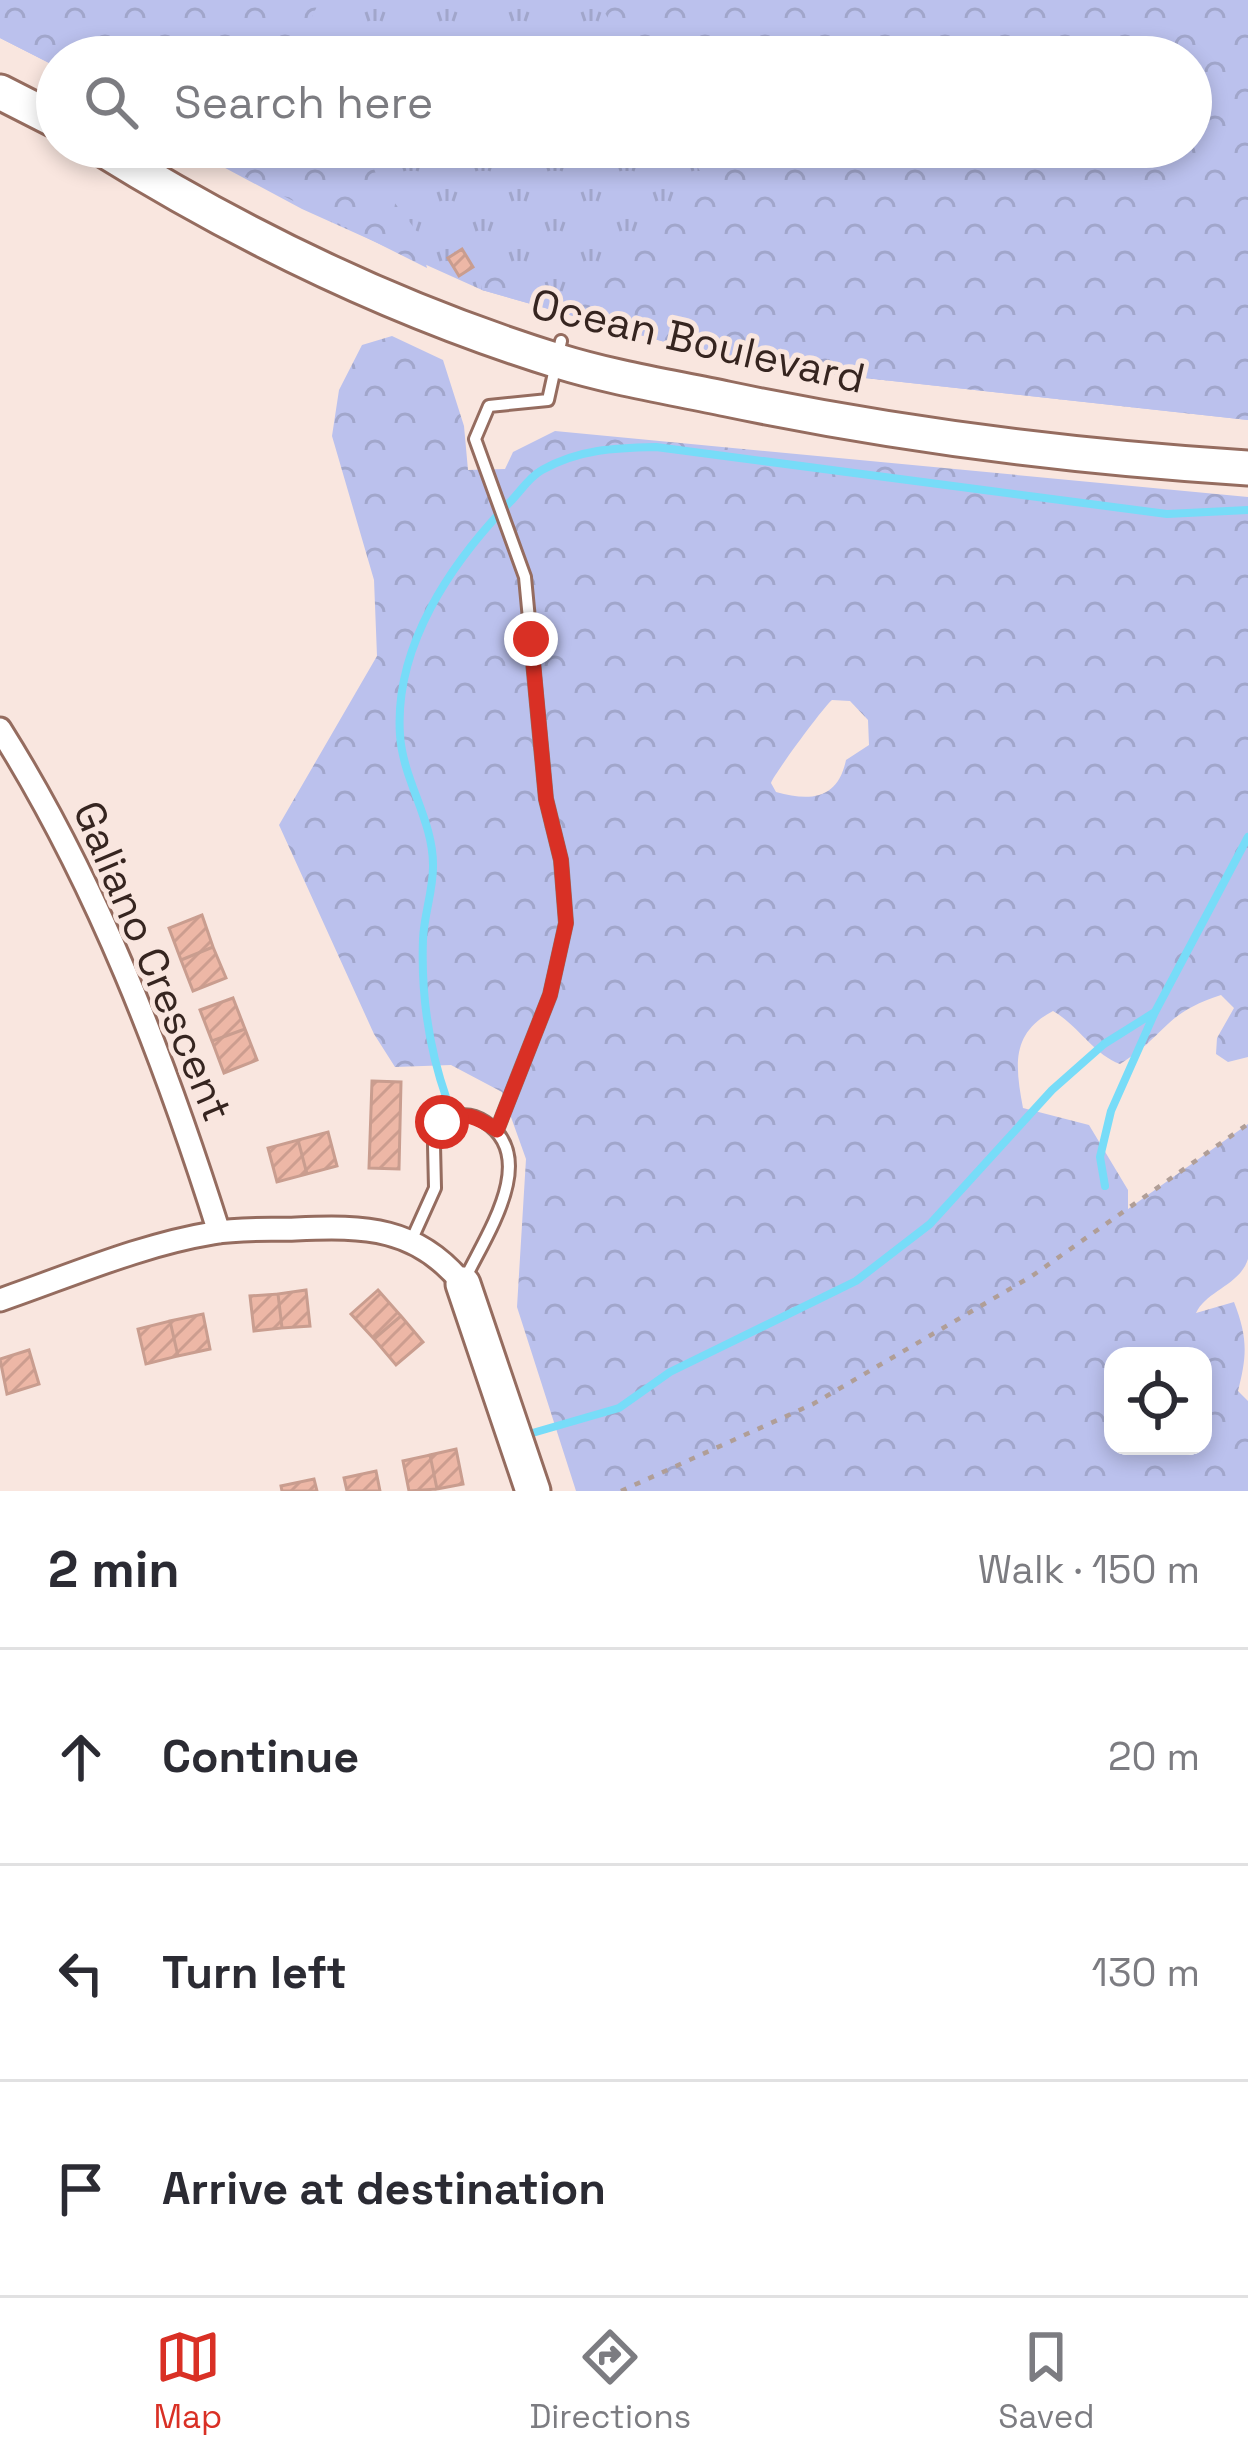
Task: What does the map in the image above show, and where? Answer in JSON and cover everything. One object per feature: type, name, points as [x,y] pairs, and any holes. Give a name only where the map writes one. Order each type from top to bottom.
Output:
[{"type":"street","points":[[0,92],[36,110]]},
{"type":"street","name":"Ocean Boulevard","points":[[136,168],[263,241],[360,286],[560,351],[845,424],[1106,459],[1248,468]]},
{"type":"street","name":"Galiano Crescent","points":[[0,728],[105,927],[219,1232]]},
{"type":"street","points":[[0,1300],[176,1240],[219,1232],[361,1226],[412,1239],[433,1252],[463,1285],[533,1491]]},
{"type":"lane","points":[[497,1130],[550,995],[566,923],[561,860],[546,799],[525,577],[475,439],[490,406],[548,400],[560,351]]},
{"type":"lane","points":[[412,1239],[435,1188],[434,1145],[442,1122],[457,1114],[476,1116],[497,1130],[511,1154],[508,1184],[463,1285]]},
{"type":"path","points":[[621,1491],[813,1404],[973,1311],[1032,1276],[1248,1124]]},
{"type":"green space","points":[[0,0],[1248,0],[1248,420],[746,365],[482,290],[302,209],[225,168],[1212,168],[1212,36],[36,36],[36,56],[0,38]]},
{"type":"green space","points":[[320,0],[312,17],[319,36],[278,36],[273,29],[265,36],[36,36],[36,56],[0,38],[0,3]]},
{"type":"green space","points":[[597,0],[1248,0],[1248,420],[746,365],[482,290],[477,263],[482,240],[505,278],[584,302],[709,187],[698,168],[1212,168],[1212,36],[619,36]]},
{"type":"green space","points":[[228,168],[374,168],[418,235],[427,268]]},
{"type":"green space","points":[[392,336],[443,360],[464,426],[468,470],[505,469],[513,452],[555,431],[1248,497],[1248,1057],[1228,1062],[1216,1054],[1217,1038],[1234,1008],[1221,995],[1187,1010],[1120,1064],[1053,1011],[1029,1029],[1023,1040],[1018,1078],[1023,1108],[1089,1125],[1128,1190],[1128,1209],[1248,1124],[1248,1259],[1238,1275],[1196,1313],[1234,1302],[1239,1315],[1245,1347],[1238,1391],[1248,1401],[1248,1491],[576,1491],[517,1307],[526,1159],[502,1092],[451,1065],[395,1067],[374,1034],[279,825],[377,656],[374,580],[332,436],[339,390],[362,345]],"holes":[[[832,700],[850,701],[868,720],[869,745],[846,760],[830,790],[811,797],[776,792],[771,783],[774,777],[810,726]]]},
{"type":"building","points":[[462,249],[473,267],[459,276],[448,258]]},
{"type":"building","points":[[202,915],[213,947],[181,960],[169,928]]},
{"type":"building","points":[[213,947],[226,978],[193,991],[181,960]]},
{"type":"building","points":[[233,998],[245,1029],[212,1041],[200,1010]]},
{"type":"building","points":[[245,1029],[257,1060],[224,1073],[212,1041]]},
{"type":"building","points":[[372,1081],[401,1082],[399,1169],[369,1168]]},
{"type":"building","points":[[328,1132],[337,1166],[307,1174],[298,1140]]},
{"type":"building","points":[[298,1140],[307,1174],[277,1182],[268,1148]]},
{"type":"building","points":[[306,1290],[310,1326],[282,1328],[278,1294]]},
{"type":"building","points":[[378,1290],[401,1316],[374,1339],[351,1314]]},
{"type":"building","points":[[278,1294],[282,1328],[254,1331],[250,1296]]},
{"type":"building","points":[[203,1314],[210,1349],[178,1356],[170,1321]]},
{"type":"building","points":[[401,1316],[423,1342],[396,1365],[374,1339]]},
{"type":"building","points":[[170,1321],[178,1356],[146,1364],[138,1329]]},
{"type":"building","points":[[29,1350],[39,1384],[7,1394],[0,1359]]},
{"type":"building","points":[[456,1449],[463,1484],[437,1489],[430,1455]]},
{"type":"building","points":[[430,1455],[437,1489],[409,1491],[403,1461]]},
{"type":"building","points":[[376,1471],[380,1491],[347,1491],[344,1478]]},
{"type":"building","points":[[314,1479],[317,1491],[282,1491],[281,1486]]},
{"type":"waterway","points":[[447,1100],[431,1041],[423,980],[432,850],[402,752],[401,702],[417,638],[448,579],[537,473],[584,454],[656,447],[1167,514],[1248,510]]},
{"type":"waterway","points":[[1105,1186],[1100,1157],[1111,1111],[1155,1012],[1248,837]]},
{"type":"waterway","points":[[529,1434],[619,1408],[670,1372],[856,1281],[930,1224],[1052,1090],[1104,1044],[1155,1012]]},
{"type":"route","points":[[442,1122],[457,1114],[476,1116],[497,1130],[550,995],[566,923],[561,860],[546,799],[531,639]]}]
